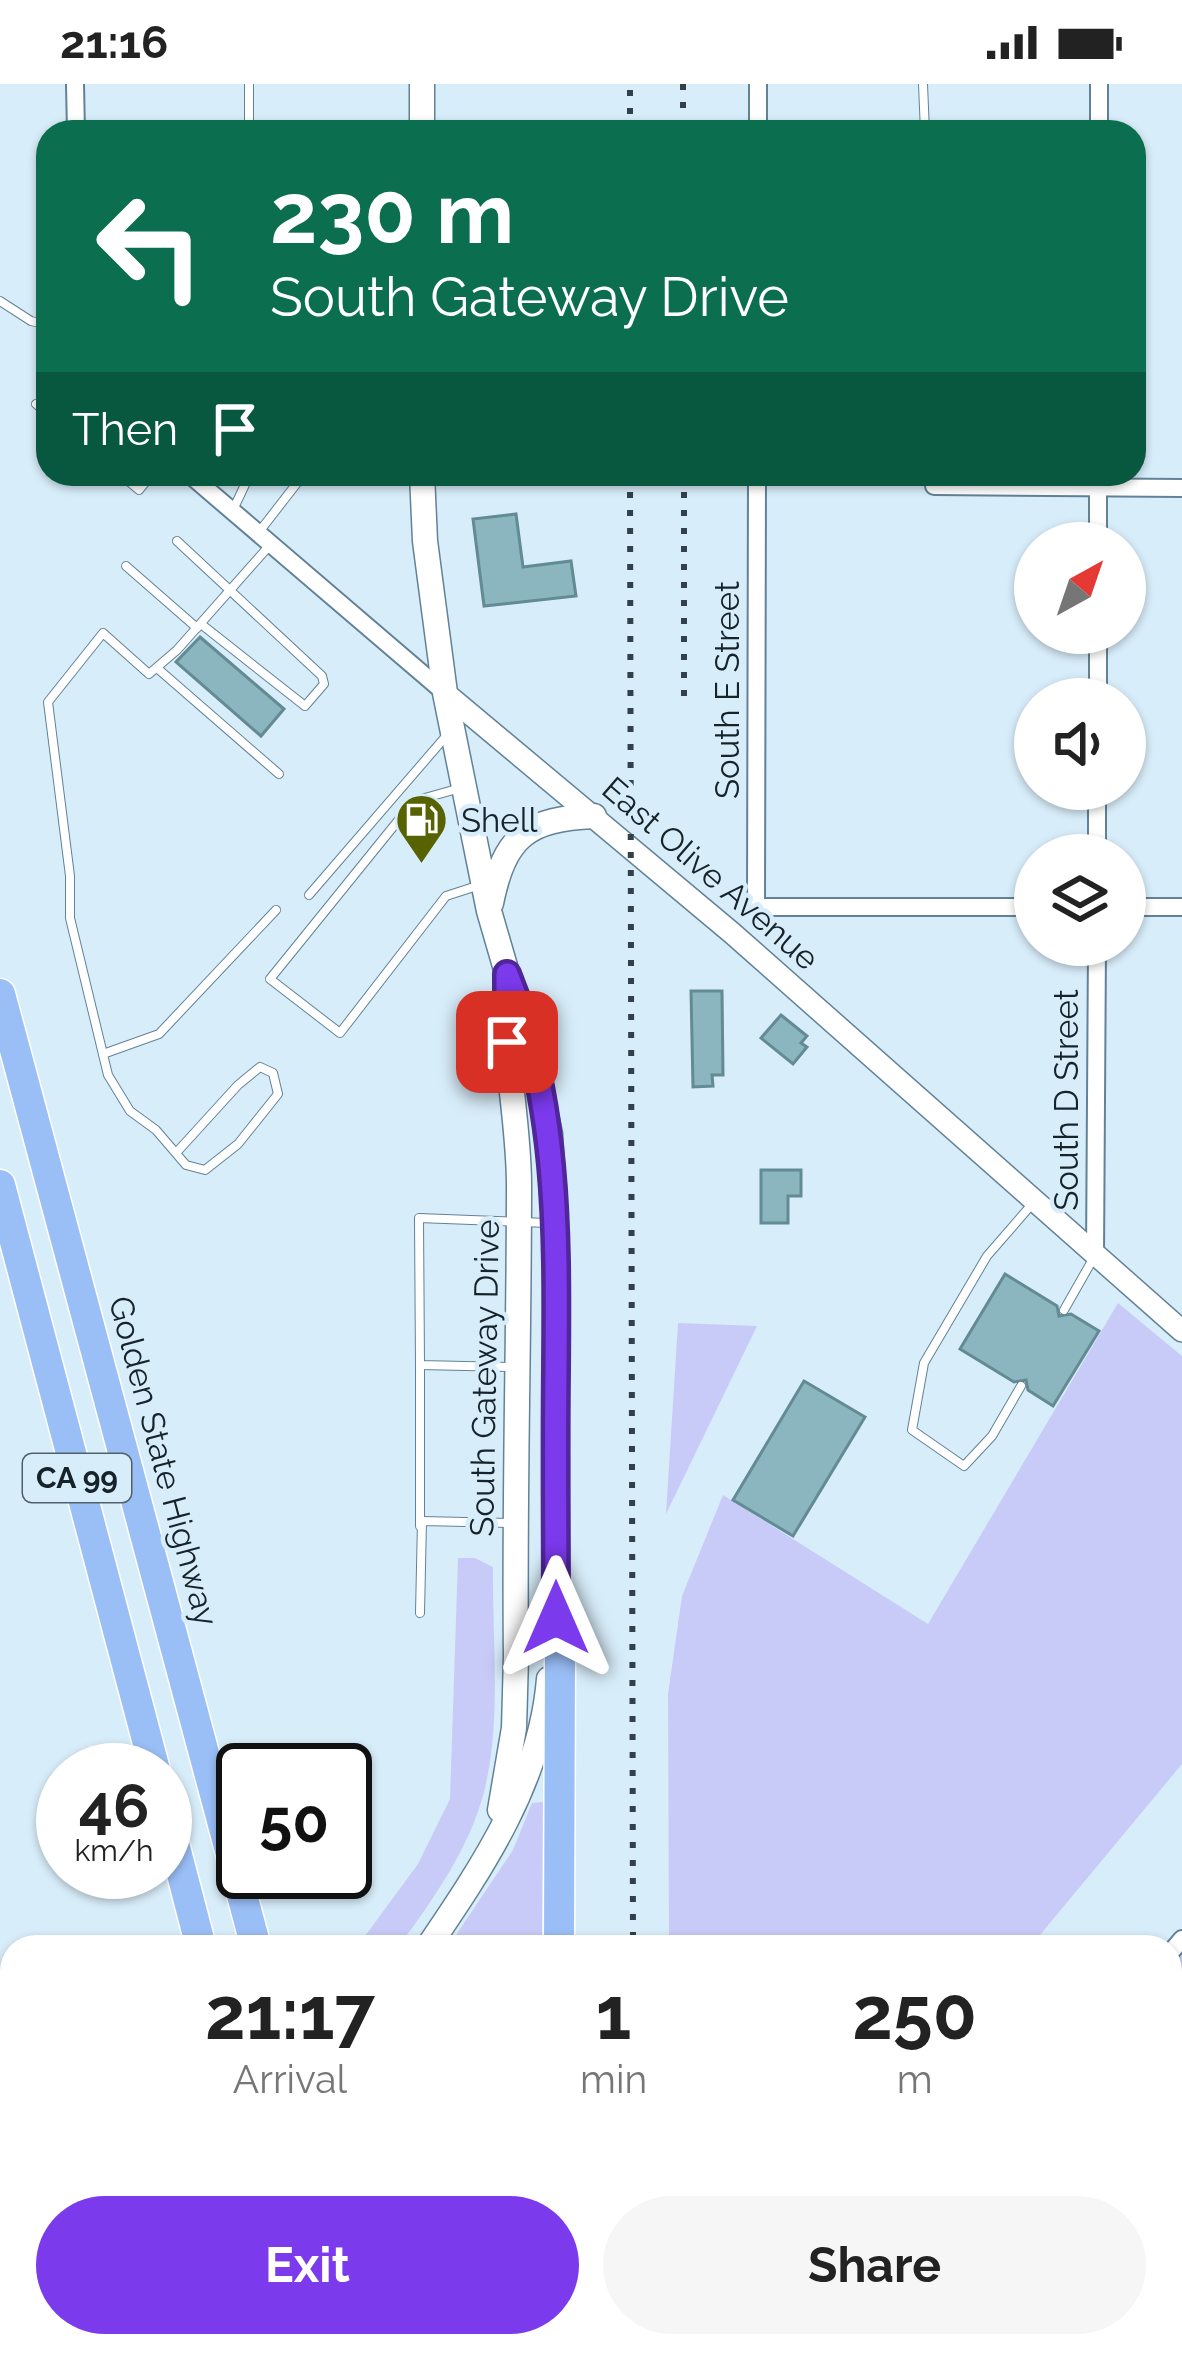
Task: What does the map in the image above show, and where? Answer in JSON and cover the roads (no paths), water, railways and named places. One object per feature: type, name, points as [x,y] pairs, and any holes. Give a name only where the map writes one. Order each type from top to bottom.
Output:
[{"type":"highway","name":"Golden State Highway","points":[[1,996],[253,1935]]},
{"type":"highway","name":"CA 99","points":[[0,1185],[148,1743]]},
{"type":"highway","points":[[556,1618],[559,1935]]},
{"type":"highway","points":[[189,1899],[199,1935]]},
{"type":"main road","points":[[422,84],[422,120]]},
{"type":"main road","name":"South Gateway Drive","points":[[423,486],[445,693],[489,911],[539,1072],[550,1134],[556,1223],[556,1618],[548,1698],[517,1800],[436,1935]]},
{"type":"main road","points":[[489,911],[501,865],[530,829],[556,817],[595,816]]},
{"type":"main road","name":"South Gateway Drive","points":[[488,1852],[504,1795],[514,1728],[518,1221],[514,1092],[504,1015],[507,974]]},
{"type":"main road","points":[[515,1523],[556,1523]]},
{"type":"street","points":[[75,84],[76,120]]},
{"type":"street","points":[[758,84],[758,120]]},
{"type":"street","points":[[1099,120],[1100,84]]},
{"type":"street","points":[[1146,485],[1182,488]]},
{"type":"street","name":"East Olive Avenue","points":[[203,486],[732,932],[1182,1331]]},
{"type":"street","name":"South E Street","points":[[756,907],[758,486]]},
{"type":"street","points":[[1098,486],[1098,522]]},
{"type":"street","points":[[732,932],[756,907],[1014,907]]},
{"type":"street","points":[[1146,907],[1182,907]]},
{"type":"street","name":"South D Street","points":[[1095,1256],[1097,966]]},
{"type":"lane","points":[[249,84],[249,120]]},
{"type":"lane","points":[[923,84],[924,120]]},
{"type":"lane","points":[[0,301],[36,322]]},
{"type":"lane","points":[[232,511],[244,486]]},
{"type":"lane","points":[[176,1153],[249,1076],[260,1067],[273,1073],[278,1094],[238,1144],[205,1170],[186,1165],[156,1130],[130,1112],[108,1075],[70,919],[70,876],[48,702],[103,633],[149,674],[157,668],[231,590],[297,486]]},
{"type":"lane","points":[[126,566],[305,706],[319,694],[322,676],[177,541]]},
{"type":"lane","points":[[157,668],[279,774]]},
{"type":"lane","points":[[309,895],[452,730]]},
{"type":"lane","points":[[464,787],[415,801],[270,979],[340,1033],[446,896],[484,884]]},
{"type":"lane","points":[[103,1054],[159,1034],[276,910]]},
{"type":"lane","points":[[1021,1386],[992,1436],[964,1466],[912,1430],[924,1363],[987,1256],[1034,1202]]},
{"type":"lane","points":[[420,1613],[419,1218],[556,1223]]},
{"type":"lane","points":[[1064,1310],[1095,1256]]},
{"type":"lane","points":[[420,1365],[517,1367]]},
{"type":"lane","points":[[420,1526],[422,1521],[515,1523]]},
{"type":"railway","points":[[630,84],[630,120]]},
{"type":"railway","points":[[683,84],[683,120]]},
{"type":"railway","points":[[630,486],[633,1935]]},
{"type":"railway","points":[[684,486],[684,697]]},
{"type":"place","name":"Shell","points":[[422,866]]}]
